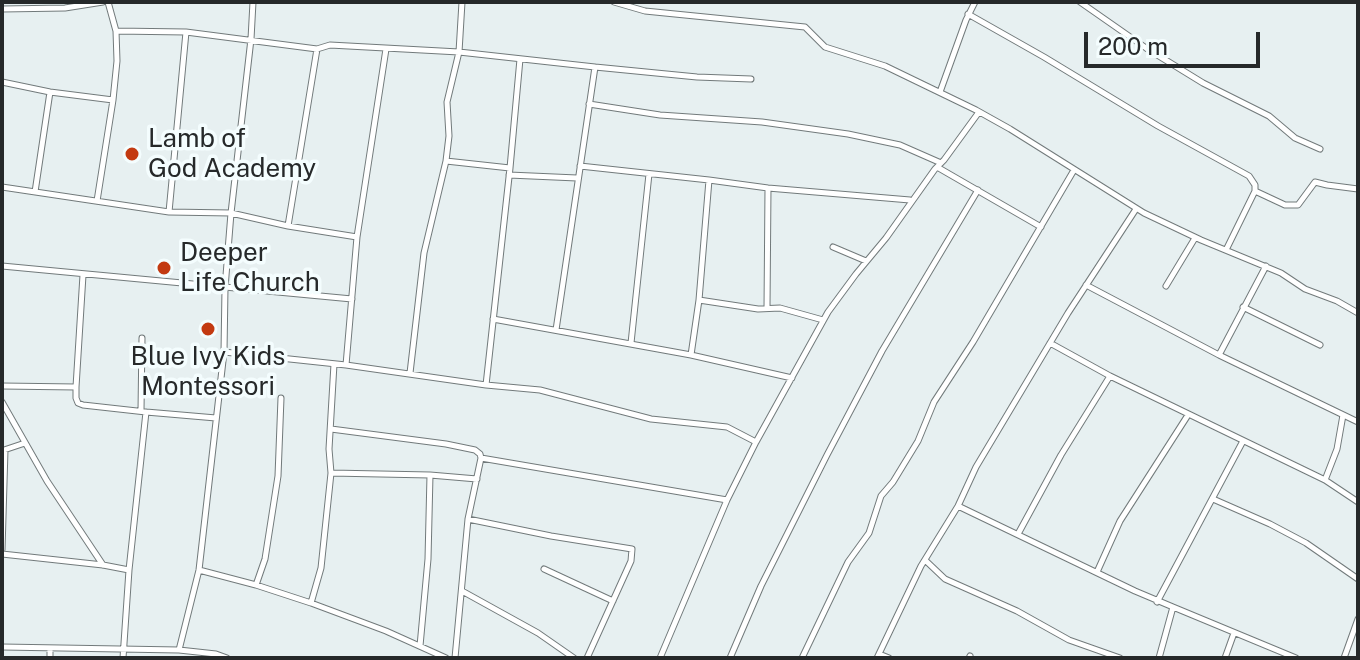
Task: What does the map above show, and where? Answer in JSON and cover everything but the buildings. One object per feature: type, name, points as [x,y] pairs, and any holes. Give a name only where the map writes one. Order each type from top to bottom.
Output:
[{"type":"street","points":[[2,9],[65,8],[106,2],[116,31],[117,61],[97,201]]},
{"type":"street","points":[[179,650],[199,570],[224,352],[231,213],[253,2]]},
{"type":"street","points":[[410,373],[424,253],[446,161],[449,136],[447,102],[459,52],[462,2]]},
{"type":"street","points":[[614,2],[645,11],[805,27],[825,47],[885,66],[1010,129],[1136,209],[1195,238],[1266,266],[1305,289],[1358,313]]},
{"type":"street","points":[[940,92],[975,2]]},
{"type":"street","points":[[1080,2],[1157,55],[1203,83],[1269,116],[1295,138],[1320,149]]},
{"type":"street","points":[[968,14],[1158,126],[1247,174],[1253,180],[1255,191],[1226,250]]},
{"type":"street","points":[[116,31],[186,32],[317,49],[330,45],[459,52],[697,77],[751,79]]},
{"type":"street","points":[[169,212],[186,32]]},
{"type":"street","points":[[288,226],[317,49]]},
{"type":"street","points":[[346,365],[357,237],[386,49]]},
{"type":"street","points":[[486,385],[520,59]]},
{"type":"street","points":[[556,330],[595,67]]},
{"type":"street","points":[[2,82],[113,100]]},
{"type":"street","points":[[35,192],[50,92]]},
{"type":"street","points":[[589,104],[660,115],[828,130],[894,143],[916,151],[1041,227]]},
{"type":"street","points":[[660,658],[727,500],[823,320],[979,112]]},
{"type":"street","points":[[446,161],[509,172],[577,178]]},
{"type":"street","points":[[580,166],[768,188],[911,200]]},
{"type":"street","points":[[802,658],[848,562],[869,533],[881,496],[918,441],[934,402],[1074,170]]},
{"type":"street","points":[[631,343],[649,174]]},
{"type":"street","points":[[691,355],[709,180]]},
{"type":"street","points":[[1255,191],[1285,205],[1298,205],[1315,182],[1358,189]]},
{"type":"street","points":[[2,187],[169,212],[231,213],[357,237]]},
{"type":"street","points":[[767,308],[768,188]]},
{"type":"street","points":[[730,658],[761,586],[846,418],[882,351],[978,190]]},
{"type":"street","points":[[889,658],[878,656],[925,560],[958,506],[976,467],[1050,343],[1136,209]]},
{"type":"street","points":[[1166,286],[1195,238]]},
{"type":"street","points":[[833,247],[866,261]]},
{"type":"street","points":[[2,266],[352,299]]},
{"type":"street","points":[[1219,355],[1266,266]]},
{"type":"street","points":[[83,275],[76,387],[78,403],[216,418]]},
{"type":"street","points":[[1086,285],[1219,355],[1358,422]]},
{"type":"street","points":[[699,300],[758,309],[785,309],[823,320]]},
{"type":"street","points":[[1243,307],[1320,345]]},
{"type":"street","points":[[493,319],[631,343],[792,378]]},
{"type":"street","points":[[123,658],[143,411],[142,338]]},
{"type":"street","points":[[1050,343],[1188,415],[1325,480],[1358,502]]},
{"type":"street","points":[[224,352],[540,390],[651,419],[727,427],[756,442]]},
{"type":"street","points":[[311,603],[321,568],[331,473],[329,449],[334,364]]},
{"type":"street","points":[[1018,534],[1061,455],[1110,376]]},
{"type":"street","points":[[2,386],[76,387]]},
{"type":"street","points":[[256,585],[267,552],[278,476],[281,398]]},
{"type":"street","points":[[2,402],[47,481],[103,565]]},
{"type":"street","points":[[1097,572],[1120,521],[1188,415]]},
{"type":"street","points":[[1325,480],[1337,449],[1343,415]]},
{"type":"street","points":[[331,429],[446,444],[475,450],[480,454],[468,519],[455,658]]},
{"type":"street","points":[[1157,602],[1243,441]]},
{"type":"street","points":[[25,443],[4,450],[2,552],[129,570]]},
{"type":"street","points":[[481,458],[727,500]]},
{"type":"street","points":[[331,473],[477,479]]},
{"type":"street","points":[[420,646],[428,559],[430,475]]},
{"type":"street","points":[[1213,499],[1306,543],[1358,579]]},
{"type":"street","points":[[958,506],[1157,602],[1296,658]]},
{"type":"street","points":[[468,519],[632,549],[631,561],[587,658]]},
{"type":"street","points":[[925,560],[945,579],[1017,611],[1069,640],[1120,658]]},
{"type":"street","points":[[544,569],[613,601]]},
{"type":"street","points":[[199,570],[311,603],[446,658]]},
{"type":"street","points":[[462,591],[538,633],[574,658]]},
{"type":"street","points":[[1159,658],[1173,607]]},
{"type":"street","points":[[1344,658],[1358,619]]},
{"type":"street","points":[[1225,658],[1234,633]]},
{"type":"street","points":[[2,647],[179,650],[227,658]]},
{"type":"street","points":[[50,649],[50,658]]},
{"type":"street","points":[[168,650],[168,658]]},
{"type":"place","name":"Lamb of God Academy","points":[[132,154]]},
{"type":"place","name":"Deeper Life Church","points":[[164,268]]},
{"type":"place","name":"Blue Ivy Kids Montessori","points":[[208,329]]}]
